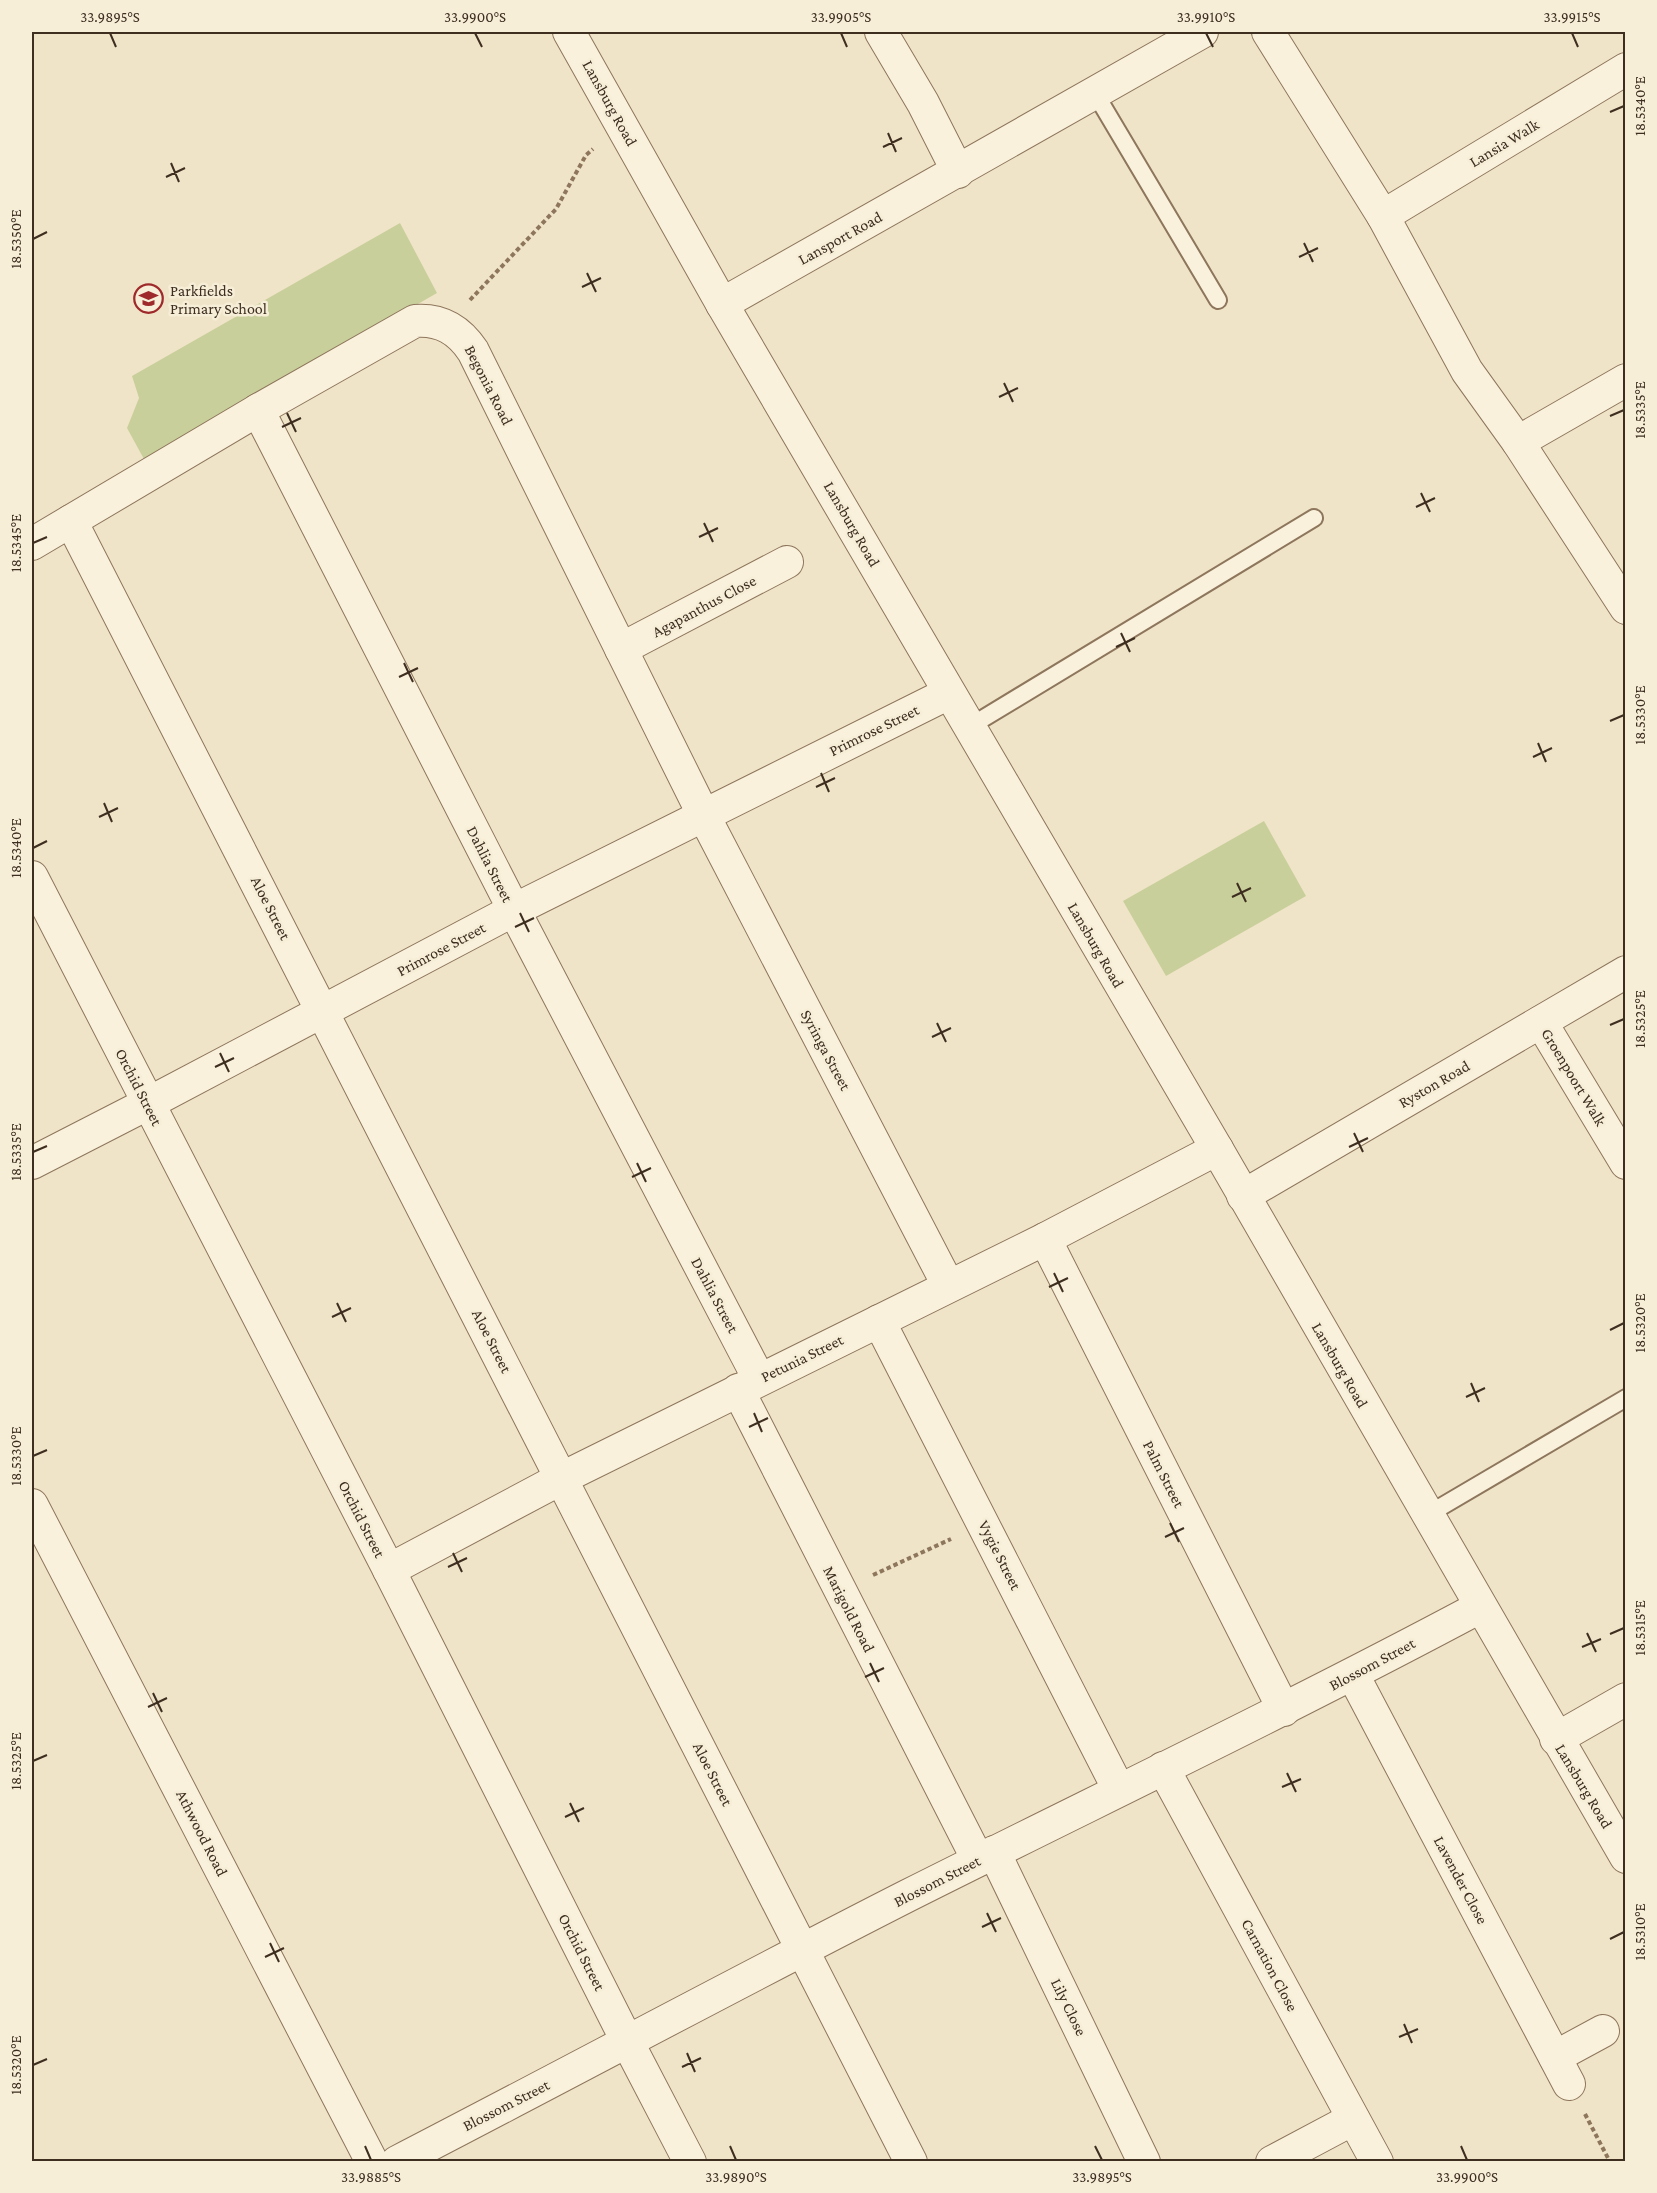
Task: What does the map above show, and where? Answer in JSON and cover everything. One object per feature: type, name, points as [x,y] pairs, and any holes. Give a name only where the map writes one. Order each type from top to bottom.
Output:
[{"type":"street","name":"Lansburg Road","points":[[569,32],[722,304],[1217,1149],[1626,1857]]},
{"type":"street","points":[[881,32],[923,103],[957,172]]},
{"type":"street","points":[[1268,32],[1383,216],[1467,371],[1518,441],[1626,608]]},
{"type":"street","name":"Lansport Road","points":[[722,304],[1095,93],[1186,35]]},
{"type":"street","name":"Lansia Walk","points":[[1383,216],[1626,69]]},
{"type":"street","points":[[32,544],[258,410],[415,321],[428,320],[442,324]]},
{"type":"street","name":"Begonia Road","points":[[442,324],[464,337],[473,351],[703,814]]},
{"type":"street","points":[[1518,441],[1626,380]]},
{"type":"street","name":"Dahlia Street","points":[[258,410],[514,910],[748,1384]]},
{"type":"street","name":"Aloe Street","points":[[71,521],[911,2162]]},
{"type":"street","name":"Agapanthus Close","points":[[621,649],[787,562]]},
{"type":"street","name":"Primrose Street","points":[[32,1163],[324,1012],[514,910],[949,693]]},
{"type":"street","name":"Syringa Street","points":[[703,814],[948,1285]]},
{"type":"street","name":"Orchid Street","points":[[32,877],[389,1570],[627,2043],[690,2162]]},
{"type":"street","name":"Ryston Road","points":[[1243,1196],[1626,972]]},
{"type":"street","name":"Groenpoort Walk","points":[[1541,1022],[1626,1163]]},
{"type":"street","name":"Petunia Street","points":[[389,1570],[562,1478],[1045,1239],[1217,1149]]},
{"type":"street","name":"Palm Street","points":[[1045,1239],[1284,1710]]},
{"type":"street","name":"Vygie Street","points":[[879,1321],[1119,1790]]},
{"type":"street","name":"Marigold Road","points":[[748,1384],[840,1591],[986,1856]]},
{"type":"street","name":"Athwood Road","points":[[32,1505],[372,2162]]},
{"type":"street","name":"Blossom Street","points":[[397,2162],[802,1949],[1284,1710],[1480,1607]]},
{"type":"street","name":"Lavender Close","points":[[1353,1675],[1562,2071]]},
{"type":"street","points":[[1556,1739],[1626,1699]]},
{"type":"street","name":"Carnation Close","points":[[1163,1768],[1377,2162]]},
{"type":"street","name":"Lily Close","points":[[986,1856],[1144,2162]]},
{"type":"street","points":[[1562,2071],[1603,2031]]},
{"type":"street","points":[[1272,2162],[1353,2119]]},
{"type":"lane","points":[[1095,93],[1218,300]]},
{"type":"lane","points":[[969,727],[1314,518]]},
{"type":"lane","points":[[1427,1515],[1626,1398]]},
{"type":"path","points":[[442,324],[468,302],[555,209],[585,155],[624,129]]},
{"type":"path","points":[[840,1591],[983,1524]]},
{"type":"path","points":[[1562,2071],[1610,2162]]},
{"type":"green space","points":[[400,223],[437,293],[145,461],[127,428],[139,398],[132,376]]},
{"type":"green space","points":[[1264,821],[1306,896],[1166,976],[1123,901]]},
{"type":"place","name":"Parkfields Primary School","points":[[149,299]]}]
